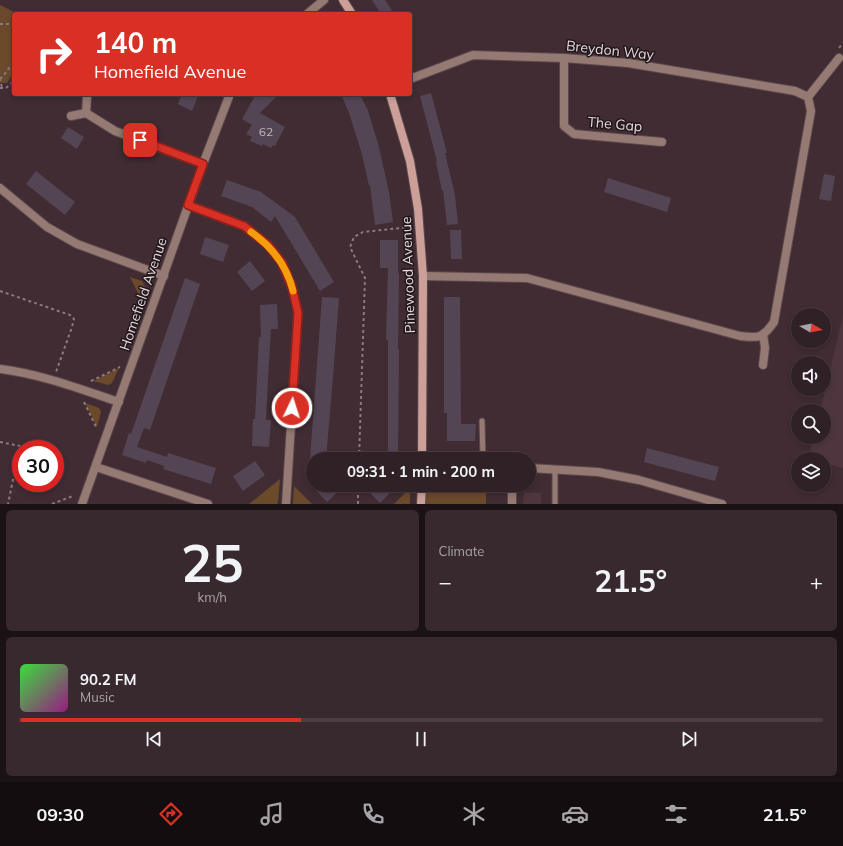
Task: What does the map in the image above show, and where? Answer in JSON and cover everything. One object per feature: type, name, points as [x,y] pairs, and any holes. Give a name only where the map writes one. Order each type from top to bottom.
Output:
[{"type":"street","points":[[309,12],[324,0]]},
{"type":"street","points":[[343,0],[351,12]]},
{"type":"street","name":"Breydon Way","points":[[412,78],[473,55],[564,58],[628,63],[795,91],[808,96]]},
{"type":"street","name":"The Gap","points":[[564,58],[564,126],[574,134],[662,142]]},
{"type":"street","points":[[423,276],[527,278],[740,336],[757,338],[767,332],[774,322],[811,111],[808,96],[839,58]]},
{"type":"street","name":"Homefield Avenue","points":[[82,504],[188,205],[229,96]]},
{"type":"street","name":"Pinewood Avenue","points":[[391,96],[410,161],[420,226],[423,276],[422,452]]},
{"type":"street","points":[[86,113],[87,97]]},
{"type":"street","points":[[71,116],[86,113],[115,131],[203,164]]},
{"type":"street","points":[[0,188],[47,227],[77,244],[164,276]]},
{"type":"street","points":[[188,205],[244,226],[268,245],[282,263],[292,287],[298,313],[286,504]]},
{"type":"street","points":[[763,334],[765,348],[763,365]]},
{"type":"street","points":[[0,369],[18,371],[53,380],[119,402]]},
{"type":"street","points":[[96,467],[208,504]]},
{"type":"street","points":[[536,468],[598,472],[639,480],[722,504]]},
{"type":"street","points":[[421,504],[422,492]]},
{"type":"street","points":[[512,492],[512,504]]},
{"type":"lane","points":[[482,421],[483,452]]},
{"type":"lane","points":[[555,504],[556,469]]},
{"type":"path","points":[[0,24],[12,24]]},
{"type":"path","points":[[838,49],[843,43]]},
{"type":"path","points":[[12,64],[0,78],[1,88],[6,88],[12,83]]},
{"type":"path","points":[[359,452],[365,278],[350,247],[354,237],[364,232],[420,226]]},
{"type":"path","points":[[0,291],[70,315],[74,319],[53,380]]},
{"type":"path","points":[[91,381],[120,367]]},
{"type":"path","points":[[84,402],[97,429]]},
{"type":"path","points":[[0,442],[20,446],[8,504]]},
{"type":"path","points":[[358,492],[358,504]]},
{"type":"path","points":[[52,504],[72,496]]},
{"type":"shaded area","points":[[0,5],[14,12],[12,12],[12,74],[7,83],[0,83]]},
{"type":"shaded area","points":[[130,277],[142,281],[146,289],[142,301]]},
{"type":"shaded area","points":[[843,316],[843,468],[831,465],[831,452],[810,452],[811,444],[831,444],[831,404],[822,404],[824,396],[831,396],[831,366]]},
{"type":"shaded area","points":[[119,368],[112,383],[108,385],[93,381]]},
{"type":"shaded area","points":[[85,403],[99,408],[101,412],[97,427]]},
{"type":"shaded area","points":[[280,479],[277,504],[249,504]]},
{"type":"shaded area","points":[[294,486],[312,504],[293,504]]},
{"type":"shaded area","points":[[406,492],[410,492],[410,504],[394,504]]},
{"type":"shaded area","points":[[426,492],[486,492],[486,504],[426,504]]},
{"type":"shaded area","points":[[524,492],[541,493],[541,504],[523,504]]},
{"type":"building","points":[[372,0],[385,0],[393,12],[380,12]]},
{"type":"building","points":[[431,93],[447,153],[445,153],[455,195],[458,224],[447,225],[443,190],[442,191],[437,161],[420,96]]},
{"type":"building","points":[[181,96],[198,96],[192,111],[178,104]]},
{"type":"building","points":[[255,96],[277,96],[260,113],[285,127],[275,146],[273,145],[271,148],[263,144],[262,146],[250,141],[252,137],[246,134],[252,125],[242,119]]},
{"type":"building","points":[[342,96],[361,96],[368,111],[379,147],[389,192],[393,222],[375,225],[370,185],[369,186],[362,154]]},
{"type":"building","points":[[68,127],[84,137],[77,149],[61,138]]},
{"type":"building","points":[[36,171],[75,202],[65,215],[26,184]]},
{"type":"building","points":[[824,174],[835,176],[831,201],[819,199]]},
{"type":"building","points":[[608,178],[671,198],[667,212],[604,192]]},
{"type":"building","points":[[227,180],[261,192],[295,217],[334,282],[320,291],[275,216],[271,222],[252,207],[221,196]]},
{"type":"building","points":[[450,230],[461,230],[462,259],[451,259]]},
{"type":"building","points":[[205,237],[229,245],[223,262],[200,254]]},
{"type":"building","points":[[380,240],[398,240],[398,452],[388,452],[388,340],[386,340],[388,268],[380,268]]},
{"type":"building","points":[[250,261],[265,281],[252,291],[237,272]]},
{"type":"building","points":[[185,278],[200,284],[150,430],[144,428],[137,447],[167,457],[168,453],[216,468],[211,484],[163,469],[164,466],[147,460],[146,463],[122,455],[129,433],[131,434]]},
{"type":"building","points":[[322,297],[339,298],[327,452],[311,452]]},
{"type":"building","points":[[444,297],[460,297],[461,424],[476,424],[475,441],[447,441],[447,413],[444,413]]},
{"type":"building","points":[[277,304],[278,329],[271,329],[268,379],[266,420],[271,420],[269,447],[252,446],[253,419],[255,419],[259,337],[261,337],[260,305]]},
{"type":"building","points":[[647,448],[719,467],[715,481],[644,462]]},
{"type":"building","points":[[255,461],[265,475],[243,491],[233,476]]},
{"type":"building","points":[[318,492],[338,492],[327,502]]},
{"type":"building","points":[[369,492],[391,492],[380,503]]},
{"type":"slow traffic","points":[[251,232],[268,245],[282,263],[293,291]]},
{"type":"route","points":[[140,140],[203,164],[188,205],[244,226],[268,245],[282,263],[292,287],[298,313],[292,408]]}]
